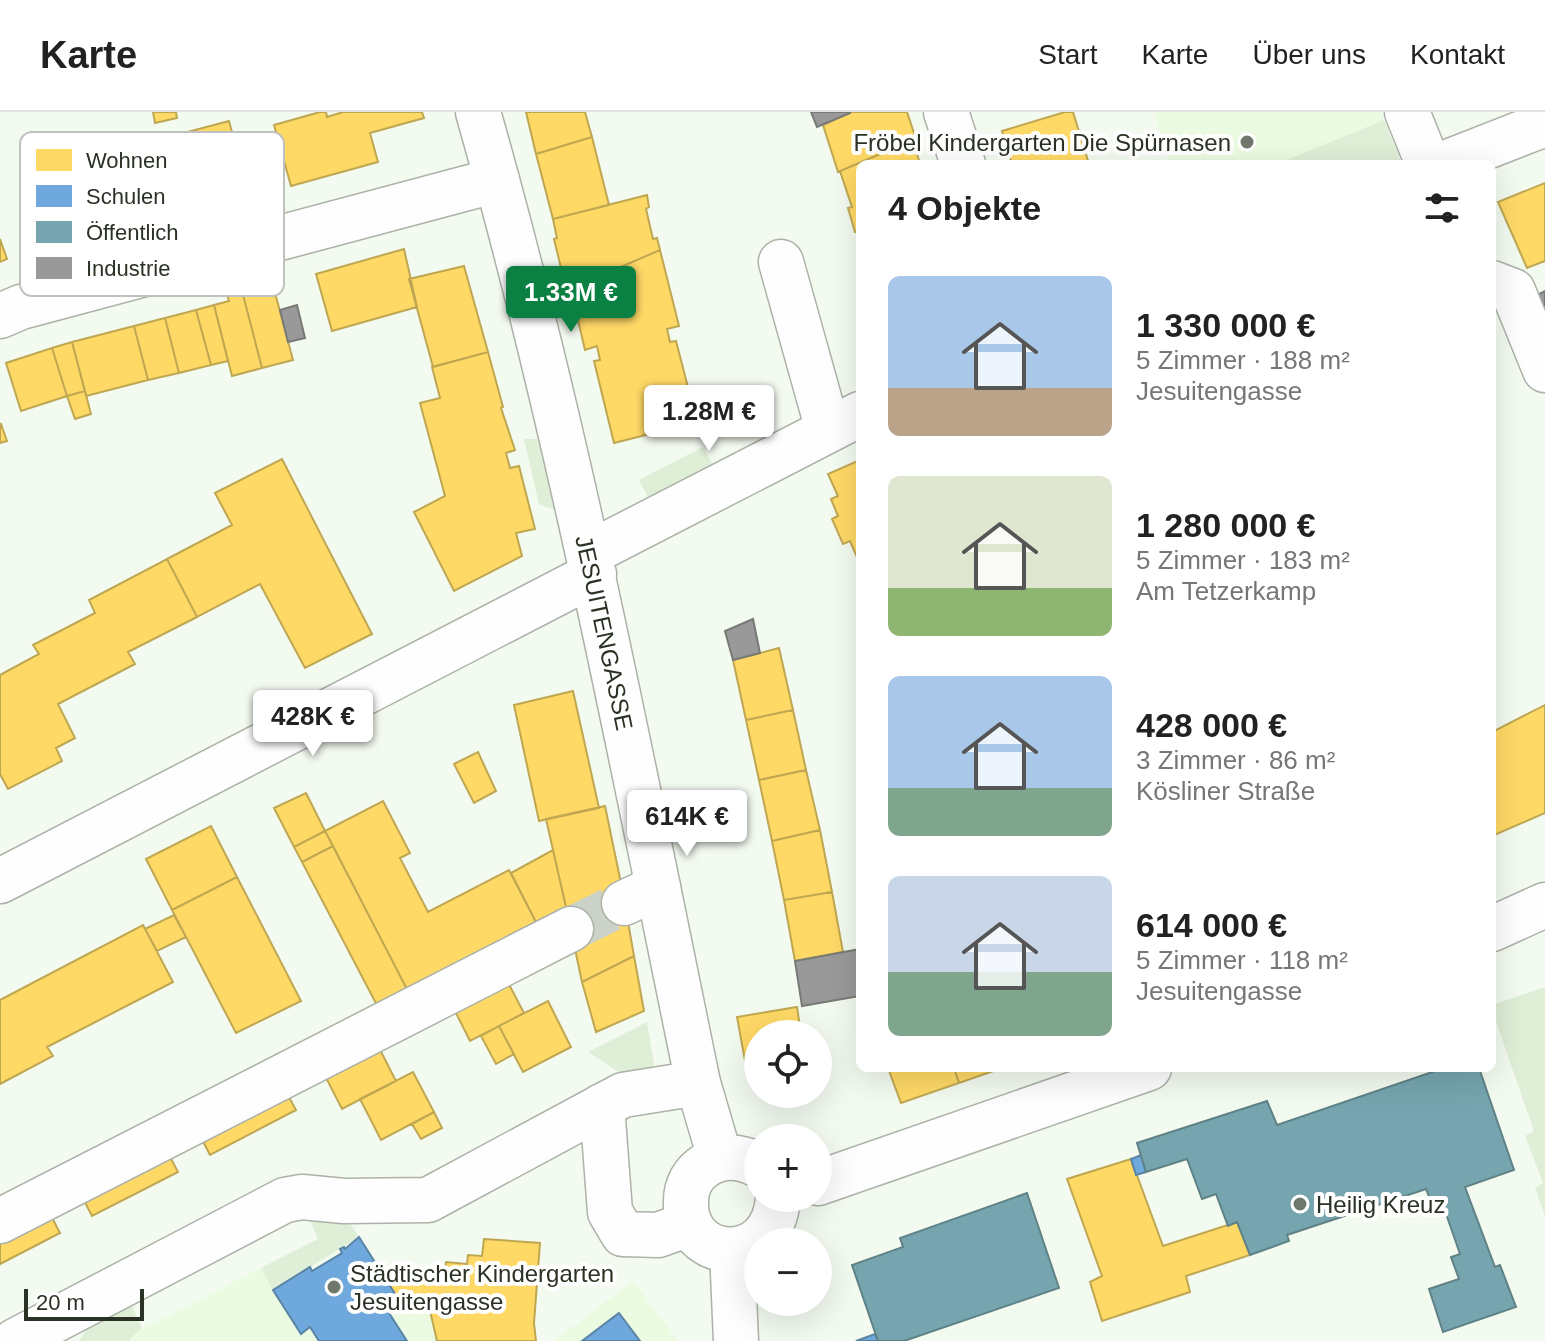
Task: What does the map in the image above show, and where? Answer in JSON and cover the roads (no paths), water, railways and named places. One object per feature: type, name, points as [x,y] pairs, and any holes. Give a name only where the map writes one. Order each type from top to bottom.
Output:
[{"type":"street","name":"JESUITENGASSE","points":[[478,112],[592,563],[641,895],[698,1083],[739,1162]]},
{"type":"street","points":[[946,112],[962,160]]},
{"type":"street","points":[[1407,112],[1426,160]]},
{"type":"street","points":[[1453,160],[1545,124]]},
{"type":"street","points":[[284,237],[497,180]]},
{"type":"street","points":[[0,881],[592,563],[844,422],[781,262]]},
{"type":"street","points":[[1496,285],[1513,291],[1545,370]]},
{"type":"street","points":[[0,316],[62,296]]},
{"type":"street","points":[[1496,927],[1545,905]]},
{"type":"street","points":[[0,1221],[571,929]]},
{"type":"street","points":[[1496,957],[1545,935]]},
{"type":"street","points":[[832,1178],[1137,1072]]},
{"type":"street","points":[[31,1337],[285,1200],[302,1197],[359,1201],[428,1200],[623,1095],[698,1083]]},
{"type":"street","points":[[602,1106],[610,1212],[623,1234],[658,1235],[689,1224]]},
{"type":"street","points":[[739,1162],[704,1166],[692,1177],[686,1192],[685,1211],[689,1224],[699,1237],[712,1246],[732,1250],[747,1247],[761,1239],[772,1227],[777,1212]]},
{"type":"street","points":[[732,1250],[736,1341]]},
{"type":"tunnel","points":[[571,929],[624,903]]},
{"type":"place","name":"Fröbel Kindergarten Die Spürnasen","points":[[1247,142]]},
{"type":"place","name":"Heilig Kreuz","points":[[1300,1204]]},
{"type":"place","name":"Städtischer Kindergarten Jesuitengasse","points":[[334,1287]]}]
